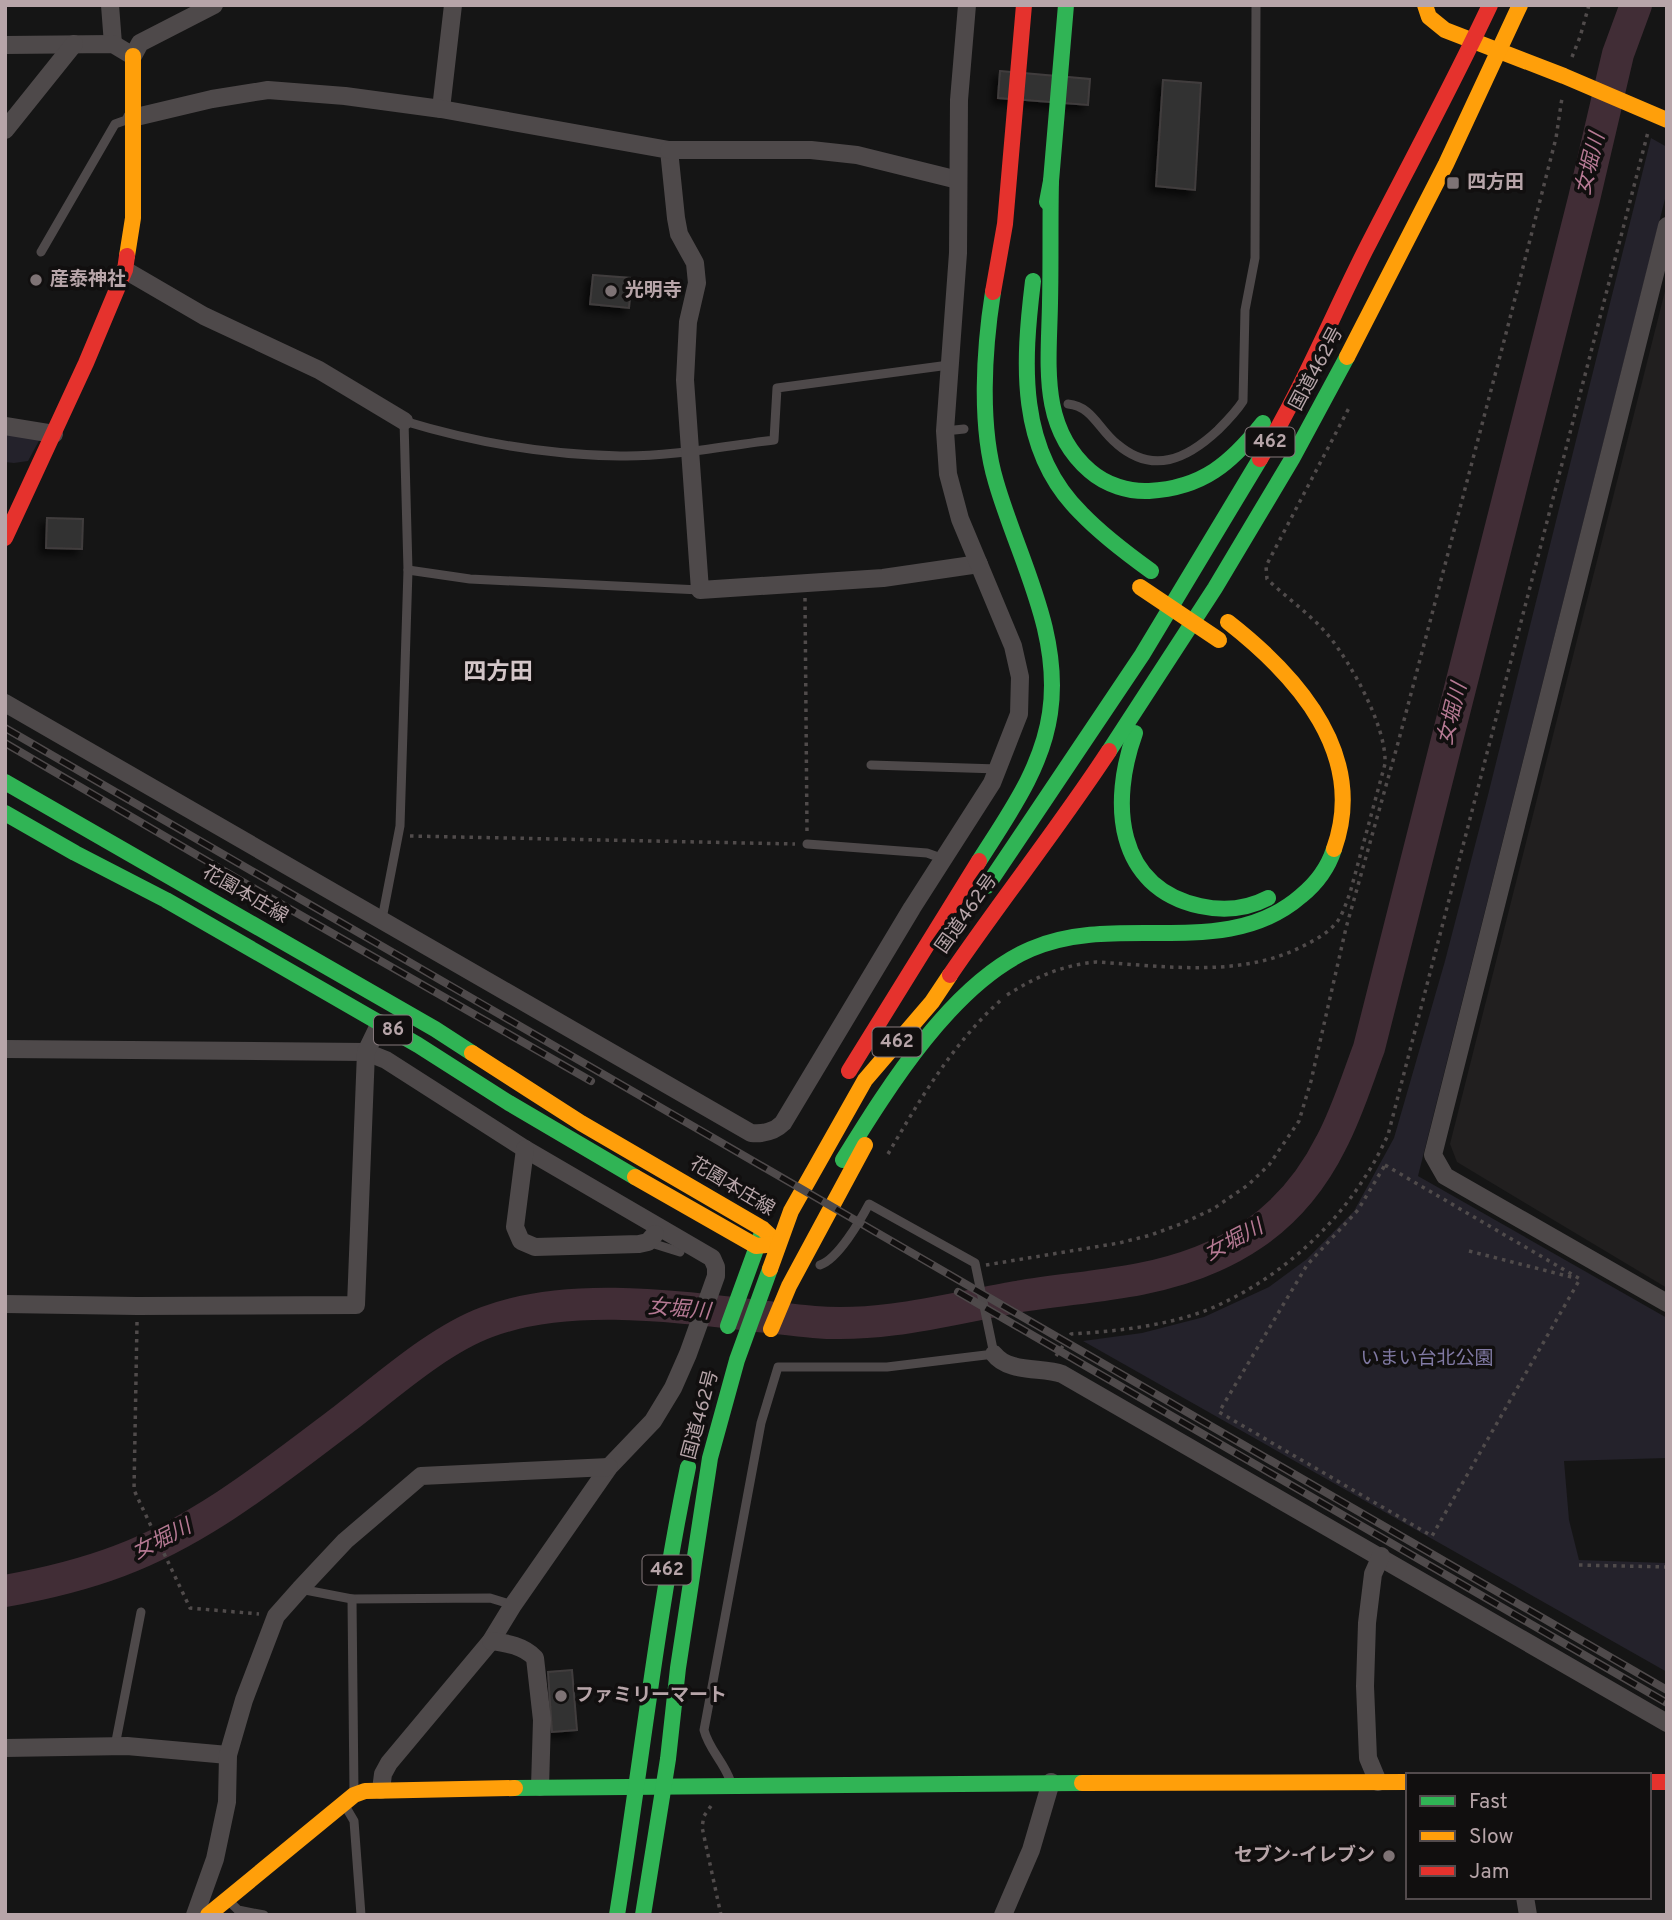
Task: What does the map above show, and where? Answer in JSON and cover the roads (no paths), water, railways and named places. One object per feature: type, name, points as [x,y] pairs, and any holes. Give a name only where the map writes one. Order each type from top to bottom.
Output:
[{"type":"main road","points":[[1424,5],[1433,22],[1473,41],[1656,114]]},
{"type":"main road","name":"国道462号","points":[[976,902],[1142,655],[1282,422],[1365,252],[1408,174],[1489,5]]},
{"type":"main road","name":"国道462号","points":[[643,1915],[710,1458],[737,1360],[791,1211],[865,1080],[932,1002],[1008,891],[1063,821],[1215,588],[1371,331],[1520,5]]},
{"type":"main road","points":[[1006,315],[1005,224],[1024,7]]},
{"type":"main road","points":[[1065,7],[1051,181],[1048,365],[1051,408],[1064,442],[1087,470],[1122,488],[1162,491],[1184,488],[1206,479],[1227,464],[1245,447],[1263,423],[1323,318],[1365,252]]},
{"type":"main road","points":[[5,538],[54,435],[125,270],[133,218],[133,56]]},
{"type":"main road","points":[[778,1244],[796,1235],[805,1225],[899,1072],[969,992],[990,974],[1031,948],[1051,941],[1098,932],[1216,932],[1266,922],[1304,897],[1320,878],[1332,857],[1340,833],[1342,785],[1333,748],[1318,714],[1295,681],[1268,654],[1228,622],[1103,537],[1062,494],[1038,451],[1031,426],[1026,375],[1028,314],[1051,181]]},
{"type":"main road","name":"国道462号","points":[[937,960],[846,1077],[1020,796],[1042,751],[1049,728],[1053,703],[1051,654],[1038,603],[998,491],[986,423],[987,329],[1005,224]]},
{"type":"main road","points":[[1279,891],[1262,901],[1243,907],[1222,909],[1203,907],[1168,894],[1152,882],[1139,867],[1129,849],[1123,830],[1120,788],[1125,758],[1138,727],[1232,575],[1292,459]]},
{"type":"main road","points":[[1135,583],[1224,643]]},
{"type":"main road","name":"花園本庄線","points":[[5,782],[435,1029],[580,1123],[766,1223],[778,1244],[756,1246],[509,1103],[380,1023],[166,900],[5,813]]},
{"type":"main road","points":[[763,1349],[789,1286],[838,1193],[881,1118],[949,1014]]},
{"type":"main road","name":"国道462号","points":[[722,1344],[766,1223]]},
{"type":"main road","name":"国道462号","points":[[617,1915],[638,1787],[664,1592],[690,1457]]},
{"type":"main road","points":[[678,1668],[695,1634],[724,1471]]},
{"type":"main road","points":[[208,1915],[348,1799],[382,1790],[1051,1782],[1406,1782]]},
{"type":"street","points":[[110,5],[113,44]]},
{"type":"street","points":[[5,45],[113,44],[133,56],[141,43],[214,5]]},
{"type":"street","points":[[441,108],[453,5]]},
{"type":"street","points":[[5,703],[382,919],[718,1121],[751,1133],[760,1134],[776,1129],[783,1123],[992,783],[1019,714],[1020,677],[1013,646],[960,519],[948,474],[945,431],[958,253],[959,100],[967,5]]},
{"type":"street","points":[[5,130],[74,44]]},
{"type":"street","points":[[132,118],[212,99],[268,90],[441,108],[669,150],[811,150],[845,154],[958,180]]},
{"type":"street","points":[[669,150],[676,218],[680,234],[695,263],[697,283],[688,322],[685,380],[700,590],[883,578],[979,564]]},
{"type":"street","points":[[1667,226],[1433,1155],[1445,1176],[1667,1303]]},
{"type":"street","points":[[125,270],[204,316],[319,370],[404,421]]},
{"type":"street","points":[[5,426],[54,435]]},
{"type":"street","points":[[5,1304],[356,1305],[366,1052],[380,1023]]},
{"type":"street","points":[[5,1048],[366,1052],[386,1060],[525,1149],[712,1258],[716,1276],[688,1354],[673,1388],[653,1421],[609,1467],[491,1641],[389,1763],[383,1774],[382,1790]]},
{"type":"street","points":[[525,1149],[515,1227],[521,1241],[535,1247],[652,1238]]},
{"type":"street","points":[[994,1351],[1004,1363],[1047,1369],[1062,1374],[1667,1723]]},
{"type":"street","points":[[195,1915],[215,1859],[228,1802],[228,1755],[244,1700],[276,1616],[300,1589],[345,1541],[421,1476],[609,1467]]},
{"type":"street","points":[[1378,1782],[1368,1758],[1364,1686],[1371,1586],[1381,1556]]},
{"type":"street","points":[[491,1641],[519,1647],[536,1658],[542,1720],[541,1787]]},
{"type":"street","points":[[5,1748],[115,1746],[228,1755]]},
{"type":"street","points":[[1003,1915],[1031,1850],[1051,1782]]},
{"type":"lane","points":[[1068,404],[1079,405],[1087,410],[1116,444],[1136,458],[1166,461],[1183,456],[1203,443],[1238,410],[1243,401],[1245,310],[1255,258],[1256,5]]},
{"type":"lane","points":[[41,252],[115,124],[132,118]]},
{"type":"lane","points":[[382,919],[398,836],[408,570],[404,421],[439,432],[552,452],[622,456],[690,450],[774,440],[777,388],[949,365]]},
{"type":"lane","points":[[945,431],[964,429]]},
{"type":"lane","points":[[408,570],[470,579],[700,590]]},
{"type":"lane","points":[[871,765],[998,769]]},
{"type":"lane","points":[[807,844],[927,853],[944,859]]},
{"type":"lane","points":[[731,1785],[726,1768],[707,1742],[704,1730],[761,1423],[778,1367],[887,1367],[994,1351],[977,1268],[973,1261],[869,1204],[838,1251],[825,1264],[820,1265]]},
{"type":"lane","points":[[652,1238],[680,1252]]},
{"type":"lane","points":[[300,1589],[352,1599],[490,1598],[513,1605]]},
{"type":"lane","points":[[352,1599],[348,1799],[354,1821],[362,1915]]},
{"type":"lane","points":[[115,1746],[141,1612]]},
{"type":"lane","points":[[227,1899],[239,1910],[264,1915]]},
{"type":"waterway","name":"女堀川","points":[[5,1591],[63,1579],[105,1566],[179,1533],[264,1479],[431,1352],[487,1322],[524,1311],[564,1306],[649,1305],[814,1322],[890,1320],[1016,1297],[1125,1282],[1171,1272],[1228,1250],[1276,1217],[1315,1171],[1331,1143],[1369,1048],[1584,199],[1618,54],[1636,5]]},
{"type":"railway","points":[[5,728],[1667,1690]]},
{"type":"railway","points":[[5,743],[591,1081]]},
{"type":"railway","points":[[958,1292],[1667,1703]]},
{"type":"place","name":"四方田","points":[[1453,183]]},
{"type":"place","name":"産泰神社","points":[[36,280]]},
{"type":"place","name":"光明寺","points":[[611,291]]},
{"type":"place","name":"ファミリーマート","points":[[561,1696]]},
{"type":"place","name":"セブン-イレブン","points":[[1389,1856]]},
{"type":"district","name":"四方田","points":[[498,673]]},
{"type":"park label","name":"いまい台北公園","points":[[1427,1359]]}]
